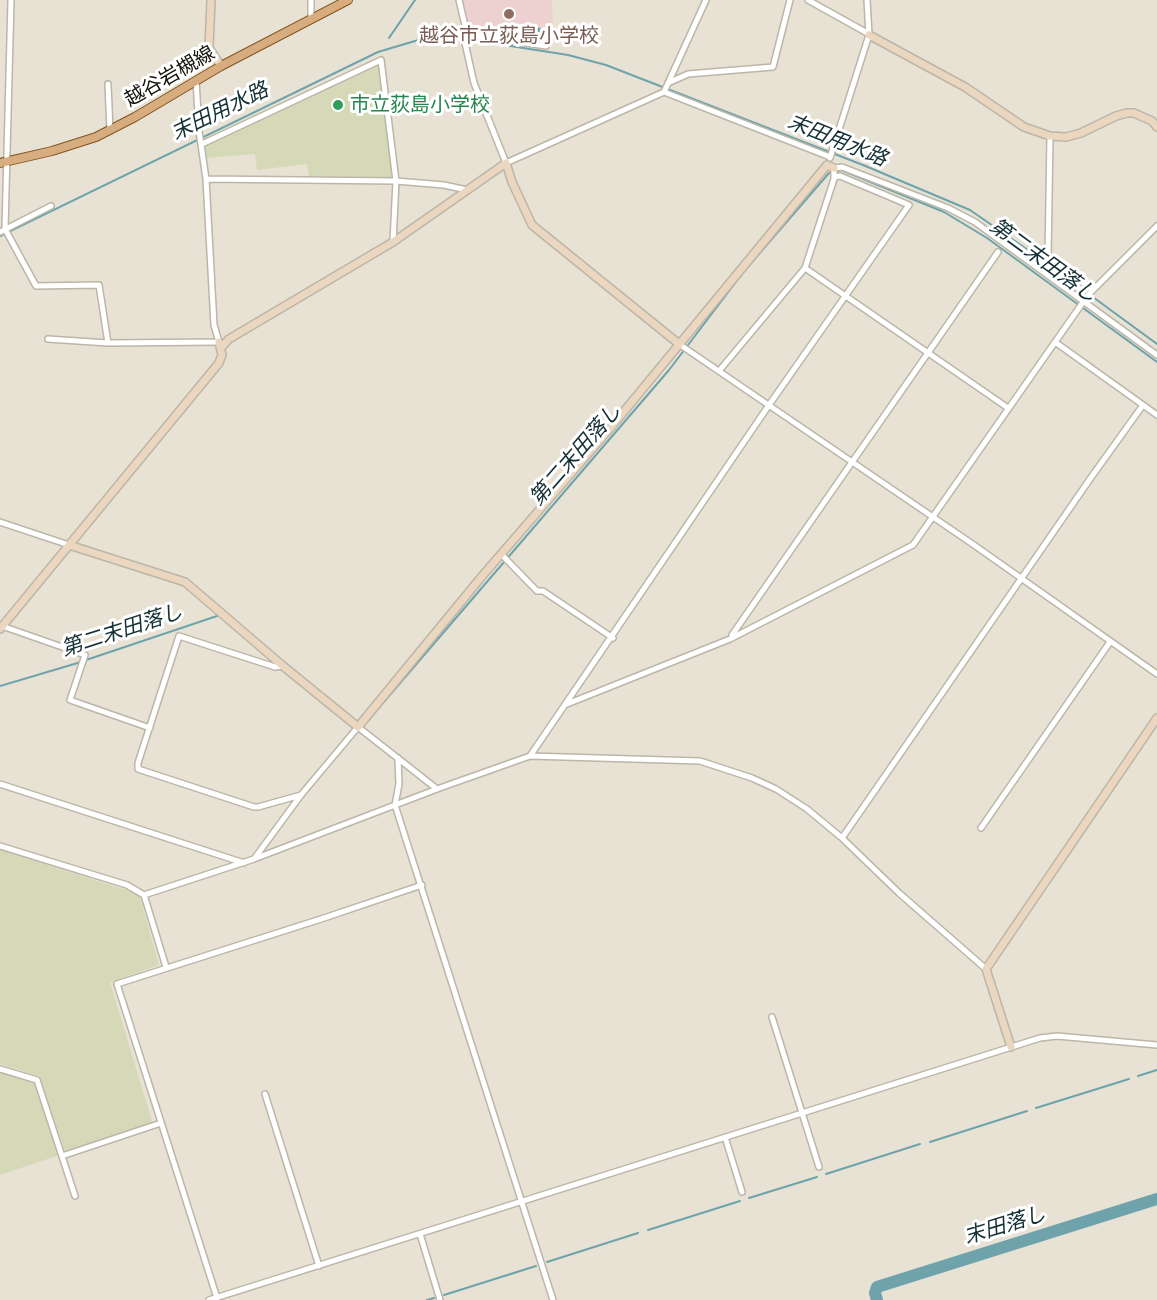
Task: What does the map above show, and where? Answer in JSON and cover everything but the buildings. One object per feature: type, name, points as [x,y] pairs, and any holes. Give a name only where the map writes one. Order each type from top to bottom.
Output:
[{"type":"main road","name":"越谷岩槻線","points":[[3,162],[73,145],[110,131],[221,66],[348,0]]},
{"type":"street","points":[[11,0],[3,162],[3,230],[36,286],[99,285],[108,343]]},
{"type":"street","points":[[211,0],[209,48],[221,66]]},
{"type":"street","points":[[311,0],[311,18]]},
{"type":"street","points":[[459,0],[467,34],[465,43],[476,90],[512,182],[532,225],[679,344],[1157,674]]},
{"type":"street","points":[[48,339],[108,343],[220,345],[393,242],[506,163],[664,92],[706,0]]},
{"type":"street","points":[[668,83],[688,74],[773,67],[790,0]]},
{"type":"street","points":[[808,0],[965,87],[1024,127],[1050,136],[1066,136],[1081,133],[1120,114],[1127,113],[1143,116],[1157,127]]},
{"type":"street","points":[[719,371],[805,268],[834,177],[830,167],[830,157],[868,35],[867,0]]},
{"type":"street","points":[[467,34],[546,46]]},
{"type":"street","points":[[202,144],[381,60],[396,181],[393,242]]},
{"type":"street","points":[[150,728],[70,700],[85,655],[1,627],[219,363],[222,355],[213,315],[206,179],[199,131],[196,80]]},
{"type":"street","points":[[108,84],[110,131]]},
{"type":"street","points":[[664,92],[830,157]]},
{"type":"street","points":[[1050,136],[1048,258],[1092,289]]},
{"type":"street","points":[[254,859],[301,795],[830,167],[842,167],[948,208],[975,222],[1157,355]]},
{"type":"street","points":[[530,756],[613,638],[769,405],[909,205],[840,176],[834,177]]},
{"type":"street","points":[[206,179],[396,181],[444,185],[468,190]]},
{"type":"street","points":[[3,230],[51,206]]},
{"type":"street","points":[[567,704],[730,639],[913,544],[1092,289],[1157,226]]},
{"type":"street","points":[[730,639],[998,252]]},
{"type":"street","points":[[805,268],[1008,408]]},
{"type":"street","points":[[1055,342],[1157,415]]},
{"type":"street","points":[[842,838],[1143,405]]},
{"type":"street","points":[[0,522],[185,582],[283,666],[436,789]]},
{"type":"street","points":[[502,555],[537,591],[543,591],[613,638]]},
{"type":"street","points":[[283,666],[275,667],[179,636],[138,769],[254,807],[301,795]]},
{"type":"street","points":[[981,828],[1110,642]]},
{"type":"street","points":[[986,969],[1157,718]]},
{"type":"street","points":[[144,895],[244,863],[436,789],[530,756],[700,761],[752,778],[776,789],[807,809],[986,969],[1011,1047]]},
{"type":"street","points":[[398,758],[399,784],[395,805],[553,1300]]},
{"type":"street","points":[[0,784],[244,863]]},
{"type":"street","points":[[0,846],[126,885],[144,895],[166,967]]},
{"type":"street","points":[[218,1299],[117,984],[422,885]]},
{"type":"street","points":[[772,1017],[819,1167]]},
{"type":"street","points":[[209,1300],[1040,1038],[1057,1036],[1157,1045]]},
{"type":"street","points":[[0,1069],[37,1080],[75,1196]]},
{"type":"street","points":[[265,1095],[319,1266]]},
{"type":"street","points":[[62,1156],[161,1124]]},
{"type":"street","points":[[725,1137],[742,1191]]},
{"type":"street","points":[[420,1234],[440,1300]]},
{"type":"shaded area","name":"越谷市立荻島小学校","points":[[462,0],[552,0],[553,28],[547,43],[469,30]]},
{"type":"green space","name":"市立荻島小学校","points":[[378,65],[393,178],[309,177],[307,164],[257,170],[255,154],[207,158],[205,146]]},
{"type":"green space","points":[[0,850],[139,894],[159,965],[110,982],[153,1124],[65,1151],[39,1076],[0,1064]]},
{"type":"green space","points":[[0,1073],[36,1083],[60,1155],[0,1175]]},
{"type":"water","points":[[524,25],[546,29],[544,38],[522,34]]},
{"type":"waterway","points":[[389,38],[415,0]]},
{"type":"waterway","name":"末田用水路","points":[[0,236],[378,52],[425,38],[439,36],[460,38]]},
{"type":"waterway","name":"末田用水路","points":[[472,40],[568,55],[606,65],[863,165],[970,210],[1157,344]]},
{"type":"waterway","name":"第二末田落し","points":[[364,725],[669,370],[745,270],[829,173],[841,170],[944,212],[987,238],[1157,362]]},
{"type":"waterway","name":"第二末田落し","points":[[86,660],[220,615]]},
{"type":"waterway","name":"第二末田落し","points":[[249,641],[276,665]]},
{"type":"waterway","name":"第二末田落し","points":[[0,686],[81,662]]},
{"type":"waterway","name":"第二末田落し","points":[[318,699],[355,729]]},
{"type":"waterway","points":[[1138,1076],[1157,1070]]},
{"type":"waterway","points":[[1036,1108],[1129,1079]]},
{"type":"waterway","points":[[930,1142],[1027,1111]]},
{"type":"waterway","points":[[826,1174],[920,1144]]},
{"type":"waterway","points":[[749,1198],[817,1177]]},
{"type":"waterway","name":"末田落し","points":[[877,1300],[875,1293],[877,1287],[1157,1199]]},
{"type":"waterway","points":[[648,1230],[740,1201]]},
{"type":"waterway","points":[[547,1262],[638,1233]]},
{"type":"waterway","points":[[444,1295],[536,1266]]},
{"type":"waterway","points":[[427,1300],[434,1298]]},
{"type":"place","name":"越谷市立荻島小学校","points":[[509,14]]},
{"type":"place","name":"市立荻島小学校","points":[[338,105]]}]
